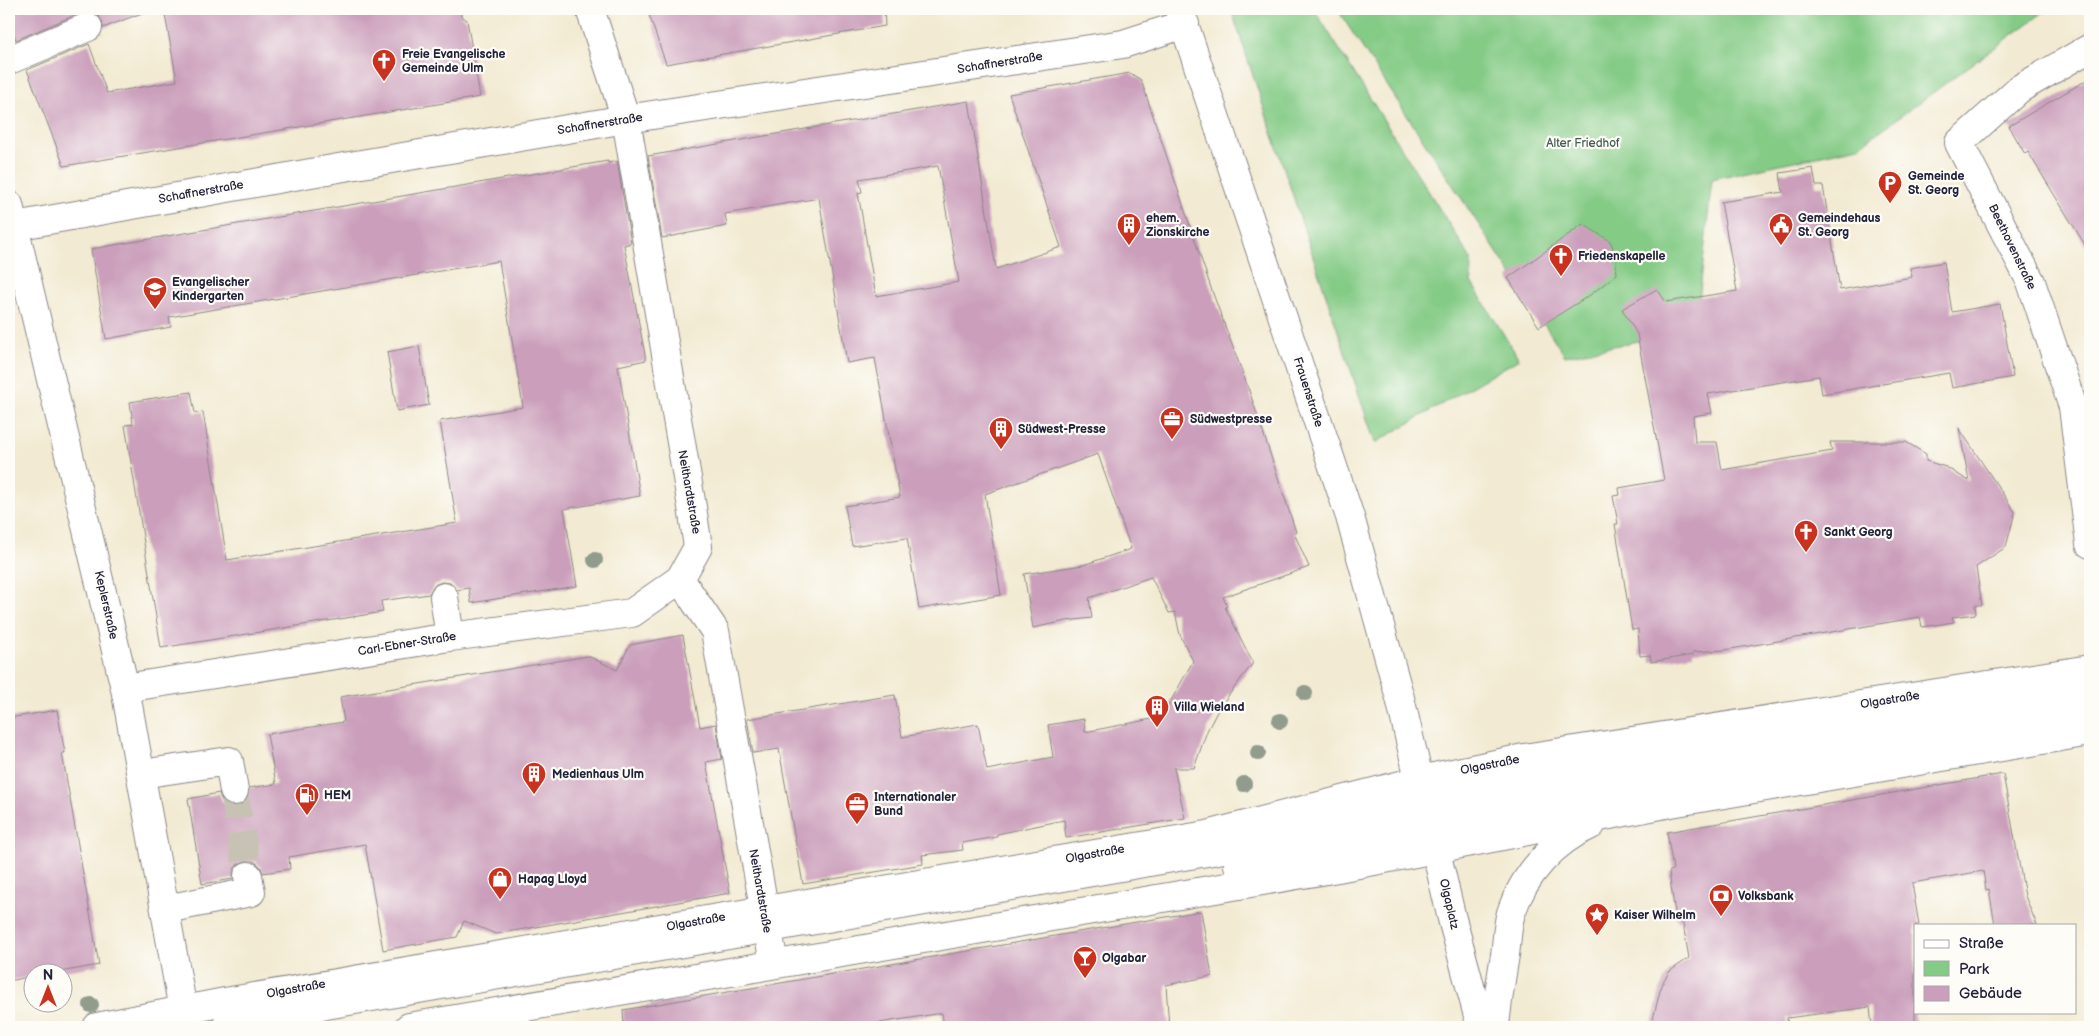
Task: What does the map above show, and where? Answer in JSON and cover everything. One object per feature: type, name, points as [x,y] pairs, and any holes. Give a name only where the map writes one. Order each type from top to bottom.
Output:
[{"type":"street","name":"Neithardtstraße","points":[[590,9],[626,119],[698,547],[680,579],[715,631],[768,937]]},
{"type":"street","name":"Schaffnerstraße","points":[[12,216],[344,166],[626,119],[1123,44],[1182,16]]},
{"type":"street","name":"Frauenstraße","points":[[1182,16],[1350,517],[1400,698],[1428,815]]},
{"type":"street","points":[[9,60],[88,27]]},
{"type":"street","name":"Beethovenstraße","points":[[2090,48],[2019,89],[1959,143],[2031,282],[2073,407],[2090,544]]},
{"type":"street","name":"Keplerstraße","points":[[12,216],[125,688],[185,1018]]},
{"type":"street","name":"Carl-Ebner-Straße","points":[[125,688],[450,637],[632,613],[680,579]]},
{"type":"street","points":[[444,596],[450,637]]},
{"type":"street","name":"Olgastraße","points":[[97,1027],[185,1018],[768,937],[1428,815],[1524,758],[2090,670]]},
{"type":"street","points":[[1428,815],[1562,776],[2090,692]]},
{"type":"street","points":[[1428,815],[1594,795],[2090,712]]},
{"type":"street","name":"Olgastraße","points":[[409,1027],[768,937],[1207,835],[1428,815],[1628,812],[2090,732]]},
{"type":"street","points":[[142,774],[229,761],[234,790]]},
{"type":"street","points":[[1495,1027],[1510,915],[1532,871],[1566,839],[1589,826],[1628,812]]},
{"type":"street","name":"Olgaplatz","points":[[1428,815],[1481,1027]]},
{"type":"street","points":[[166,909],[251,892],[248,876]]},
{"type":"street","points":[[226,1027],[326,1005],[768,937]]},
{"type":"street","points":[[303,1027],[768,937]]},
{"type":"green space","points":[[1231,9],[1314,9],[1471,259],[1471,282],[1519,359],[1375,443]]},
{"type":"green space","name":"Alter Friedhof","points":[[1337,9],[2048,9],[1858,147],[1712,179],[1696,329],[1565,356]]},
{"type":"building","points":[[9,9],[147,9],[147,11],[103,28],[102,21],[97,14],[82,12],[16,40],[9,22]]},
{"type":"building","points":[[164,9],[460,9],[461,16],[467,20],[480,97],[64,166],[27,70],[89,44],[107,93],[177,81]]},
{"type":"building","points":[[647,9],[884,9],[885,26],[666,64]]},
{"type":"building","points":[[1130,73],[1141,80],[1212,291],[1250,393],[1296,532],[1294,533],[1309,567],[1223,597],[1227,606],[1225,607],[1253,663],[1219,708],[1207,731],[1194,768],[1174,768],[1185,818],[1066,838],[1064,820],[997,834],[997,837],[962,843],[963,850],[922,855],[923,864],[803,884],[779,749],[753,753],[747,719],[895,695],[902,737],[978,724],[987,770],[1053,757],[1048,725],[1084,719],[1085,732],[1162,717],[1193,661],[1180,635],[1175,612],[1169,613],[1151,577],[1089,598],[1092,618],[1033,628],[1024,574],[1083,565],[1131,549],[1098,454],[985,494],[1001,595],[919,609],[907,538],[852,546],[845,506],[900,497],[875,358],[847,363],[819,198],[725,214],[727,226],[662,238],[648,156],[969,101],[996,269],[1061,247],[1009,94]],"holes":[[[938,166],[959,282],[876,296],[858,193],[862,192],[859,179]]]},
{"type":"building","points":[[2090,78],[2090,253],[2028,152],[2025,154],[2009,126]]},
{"type":"building","points":[[608,161],[608,163],[617,161],[631,243],[624,245],[646,360],[618,366],[640,496],[564,509],[577,586],[471,603],[469,588],[457,590],[450,583],[442,582],[434,585],[429,594],[381,601],[383,612],[161,648],[125,425],[133,424],[130,402],[191,392],[195,413],[203,412],[227,560],[457,523],[440,421],[523,407],[499,261],[169,317],[171,327],[106,339],[91,249]]},
{"type":"building","points":[[1813,168],[1816,186],[1823,186],[1840,290],[1912,277],[1910,268],[1944,262],[1952,312],[2000,304],[2013,377],[1952,388],[1949,373],[1822,394],[1819,376],[1708,394],[1712,413],[1693,416],[1695,442],[1717,442],[1722,470],[1832,451],[1830,442],[1906,442],[1926,454],[1926,461],[1946,467],[1969,481],[1959,428],[2015,512],[2006,547],[1976,567],[1982,605],[1975,605],[1976,614],[1952,617],[1954,622],[1922,627],[1920,617],[1725,650],[1693,652],[1693,655],[1651,662],[1650,655],[1640,656],[1638,629],[1632,630],[1615,524],[1618,524],[1613,496],[1620,495],[1619,488],[1664,480],[1637,334],[1622,309],[1657,289],[1666,302],[1737,291],[1721,202],[1783,192],[1780,173]]},
{"type":"building","name":"Friedenskapelle","points":[[1583,224],[1610,241],[1615,253],[1617,274],[1590,295],[1539,327],[1508,278]]},
{"type":"building","points":[[419,346],[429,405],[397,411],[387,352]]},
{"type":"building","name":"Medienhaus Ulm","points":[[683,635],[700,727],[716,724],[722,759],[706,762],[730,893],[496,934],[464,921],[457,937],[383,950],[365,844],[289,857],[290,869],[263,873],[260,866],[254,861],[245,861],[238,864],[233,870],[233,879],[202,884],[188,799],[219,793],[222,801],[228,805],[237,806],[244,803],[248,797],[249,788],[276,784],[267,734],[344,722],[340,697],[588,656],[617,670],[630,645]]},
{"type":"building","points":[[57,710],[65,753],[62,753],[99,965],[72,970],[72,964],[22,964],[22,978],[9,981],[9,718]]},
{"type":"building","points":[[2003,774],[2025,896],[2037,924],[1995,924],[1989,889],[1986,890],[1983,871],[1912,883],[1919,924],[1914,924],[1915,1027],[1872,1027],[1870,1007],[1787,1018],[1788,1027],[1651,1027],[1664,980],[1670,971],[1689,958],[1683,924],[1677,920],[1674,907],[1669,872],[1673,869],[1667,832]]},
{"type":"building","points":[[1201,911],[1212,976],[1166,985],[1169,1027],[944,1027],[942,1013],[854,1027],[624,1027],[623,1010]]},
{"type":"tunnel","points":[[234,791],[248,876]]},
{"type":"place","name":"Freie Evangelische Gemeinde Ulm","points":[[384,82]]},
{"type":"place","name":"Gemeinde St. Georg","points":[[1890,204]]},
{"type":"place","name":"ehem. Zionskirche","points":[[1129,246]]},
{"type":"place","name":"Gemeindehaus St. Georg","points":[[1781,246]]},
{"type":"place","name":"Friedenskapelle","points":[[1561,277]]},
{"type":"place","name":"Evangelischer Kindergarten","points":[[155,310]]},
{"type":"place","name":"Südwestpresse","points":[[1172,440]]},
{"type":"place","name":"Südwest-Presse","points":[[1001,450]]},
{"type":"place","name":"Sankt Georg","points":[[1806,553]]},
{"type":"place","name":"Villa Wieland","points":[[1157,728]]},
{"type":"place","name":"Medienhaus Ulm","points":[[534,795]]},
{"type":"place","name":"HEM","points":[[307,816]]},
{"type":"place","name":"Internationaler Bund","points":[[857,825]]},
{"type":"place","name":"Hapag Lloyd","points":[[500,900]]},
{"type":"place","name":"Volksbank","points":[[1721,917]]},
{"type":"place","name":"Kaiser Wilhelm","points":[[1597,936]]},
{"type":"place","name":"Olgabar","points":[[1085,979]]}]
